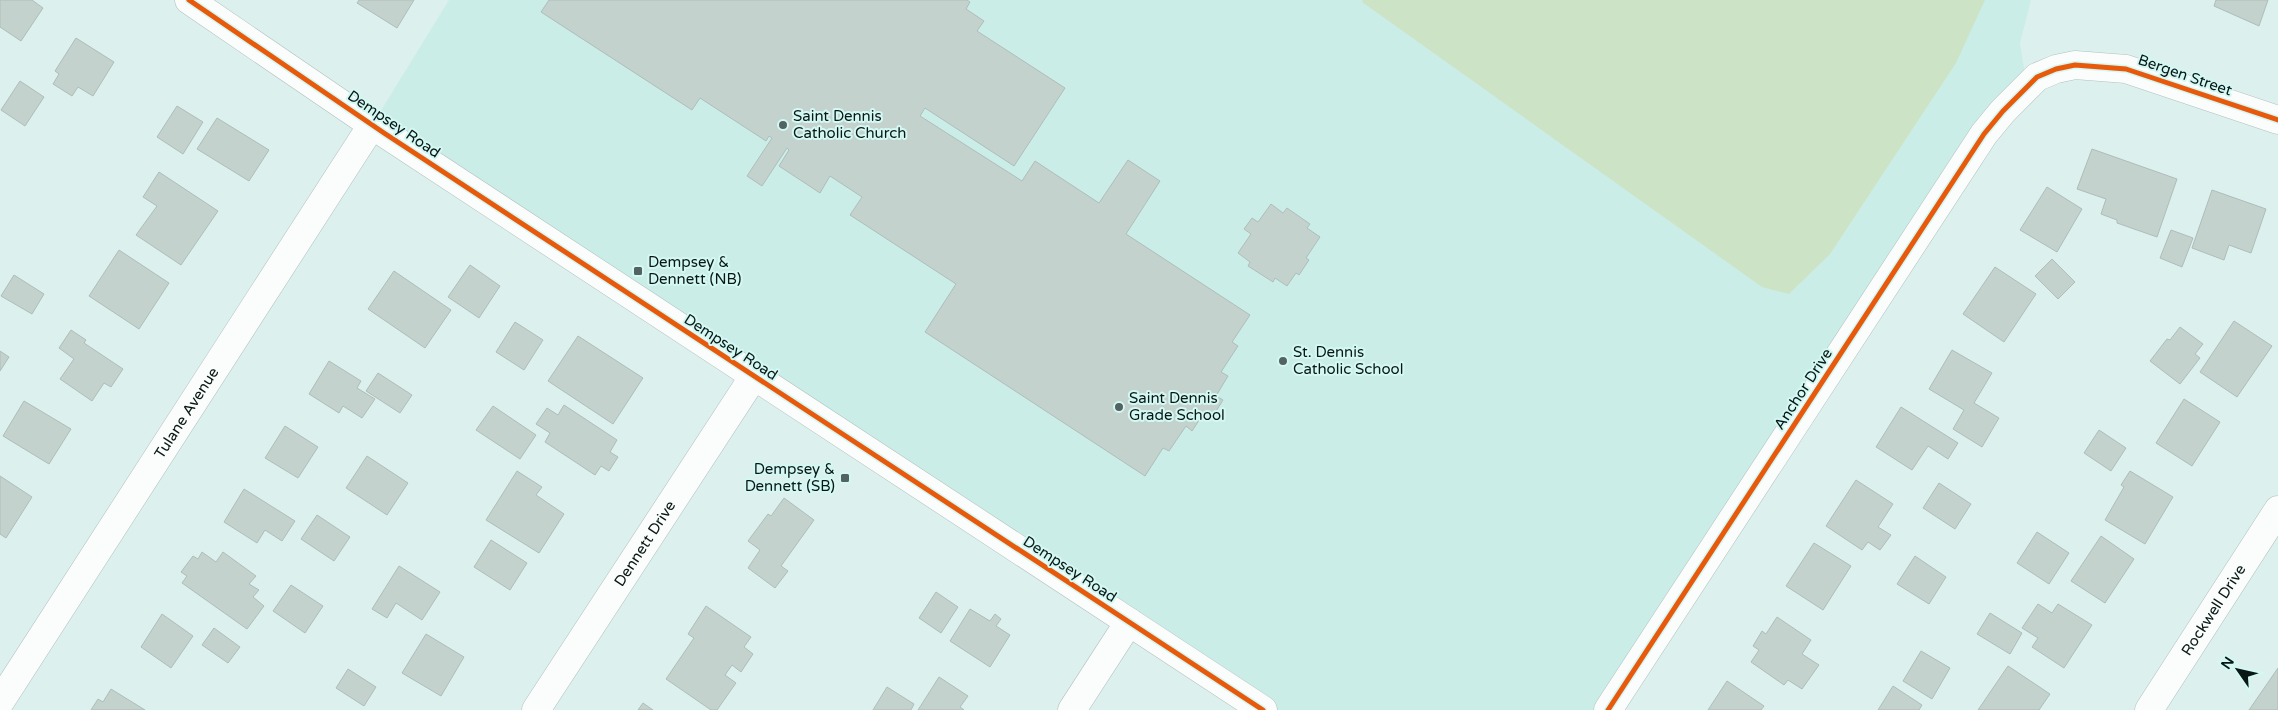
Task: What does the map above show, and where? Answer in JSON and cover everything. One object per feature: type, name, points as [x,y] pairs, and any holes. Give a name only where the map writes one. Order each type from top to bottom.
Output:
[{"type":"street","name":"Dempsey Road","points":[[189,0],[372,126],[1263,710]]},
{"type":"street","name":"Bergen Street","points":[[2027,87],[2037,77],[2056,69],[2075,65],[2126,69],[2278,120]]},
{"type":"street","name":"Anchor Drive","points":[[1608,710],[1984,134],[2027,87]]},
{"type":"street","name":"Tulane Avenue","points":[[0,702],[372,126]]},
{"type":"street","name":"Dennett Drive","points":[[536,710],[754,376]]},
{"type":"street","name":"Rockwell Drive","points":[[2149,710],[2278,510]]},
{"type":"street","points":[[1072,710],[1129,622]]},
{"type":"shaded area","name":"St. Dennis Catholic School","points":[[449,0],[2031,0],[2020,43],[2027,87],[1608,710],[1263,710],[372,125]]},
{"type":"green space","points":[[1363,0],[1985,0],[1956,63],[1830,254],[1789,294],[1762,287],[1362,2]]},
{"type":"building","points":[[0,0],[32,0],[43,8],[21,41],[0,27]]},
{"type":"building","points":[[359,0],[414,0],[397,28],[357,3]]},
{"type":"building","points":[[549,0],[967,0],[970,2],[966,9],[984,21],[977,31],[1065,88],[1014,166],[925,108],[920,116],[1022,181],[1035,161],[1099,203],[1128,160],[1160,181],[1126,234],[1250,315],[1232,342],[1238,346],[1221,372],[1228,376],[1216,396],[1223,400],[1213,416],[1205,411],[1192,431],[1186,426],[1169,451],[1163,448],[1145,476],[925,332],[956,284],[850,215],[862,197],[830,176],[820,193],[779,166],[789,150],[787,148],[762,186],[747,176],[772,138],[769,136],[766,141],[700,98],[692,110],[541,12]]},
{"type":"building","points":[[2216,0],[2268,0],[2259,26],[2214,6]]},
{"type":"building","points":[[76,38],[114,62],[93,96],[78,87],[72,96],[53,84],[59,74],[55,71]]},
{"type":"building","points":[[20,81],[44,97],[25,126],[1,110]]},
{"type":"building","points":[[177,106],[203,122],[183,154],[157,137]]},
{"type":"building","points":[[217,118],[269,150],[249,181],[197,149]]},
{"type":"building","points":[[2092,149],[2177,179],[2157,237],[2117,223],[2117,220],[2101,214],[2106,199],[2077,189]]},
{"type":"building","points":[[159,172],[218,211],[181,265],[136,235],[157,206],[143,197]]},
{"type":"building","points":[[2047,187],[2082,209],[2057,252],[2020,230]]},
{"type":"building","points":[[2212,190],[2266,209],[2251,253],[2229,245],[2224,260],[2192,248]]},
{"type":"building","points":[[1271,204],[1283,213],[1287,208],[1310,224],[1307,228],[1320,237],[1306,258],[1309,260],[1299,275],[1296,273],[1287,286],[1275,278],[1273,282],[1248,266],[1250,262],[1238,253],[1251,234],[1244,229],[1252,218],[1258,222]]},
{"type":"building","points":[[2171,230],[2193,238],[2182,267],[2160,258]]},
{"type":"building","points":[[119,250],[169,283],[139,329],[89,296]]},
{"type":"building","points":[[2052,259],[2075,282],[2058,299],[2035,276]]},
{"type":"building","points":[[470,265],[500,286],[479,318],[448,297]]},
{"type":"building","points":[[1995,267],[2036,294],[2004,342],[1963,314]]},
{"type":"building","points":[[394,271],[451,310],[425,348],[368,309]]},
{"type":"building","points":[[14,275],[44,294],[32,314],[1,296]]},
{"type":"building","points":[[2234,321],[2272,346],[2237,397],[2200,372]]},
{"type":"building","points":[[515,322],[543,340],[524,370],[496,352]]},
{"type":"building","points":[[2180,327],[2203,344],[2195,354],[2200,358],[2180,384],[2150,361],[2167,339],[2170,340]]},
{"type":"building","points":[[71,330],[86,340],[84,343],[123,369],[111,387],[104,383],[92,401],[60,379],[74,359],[59,348]]},
{"type":"building","points":[[578,336],[643,378],[613,424],[548,381]]},
{"type":"building","points":[[1952,350],[1992,373],[1974,403],[1999,418],[1982,447],[1953,429],[1964,410],[1929,389]]},
{"type":"building","points":[[0,351],[9,357],[0,371]]},
{"type":"building","points":[[329,361],[361,381],[357,388],[375,399],[362,418],[343,406],[339,413],[309,394]]},
{"type":"building","points":[[378,373],[412,395],[400,413],[366,391]]},
{"type":"building","points":[[2184,399],[2220,422],[2192,466],[2156,443]]},
{"type":"building","points":[[24,401],[71,429],[49,464],[3,436]]},
{"type":"building","points":[[564,405],[617,440],[610,452],[618,457],[609,471],[601,466],[595,475],[545,442],[550,433],[536,424],[547,408],[558,415]]},
{"type":"building","points":[[493,406],[536,435],[520,459],[476,430]]},
{"type":"building","points":[[1901,407],[1958,443],[1948,459],[1928,446],[1912,470],[1876,447]]},
{"type":"building","points":[[285,426],[318,447],[298,478],[265,458]]},
{"type":"building","points":[[2099,430],[2126,448],[2111,471],[2084,453]]},
{"type":"building","points":[[367,456],[408,483],[387,515],[346,488]]},
{"type":"building","points":[[517,471],[542,487],[536,495],[564,514],[539,553],[486,520]]},
{"type":"building","points":[[2130,471],[2173,497],[2145,544],[2105,520],[2124,487],[2121,485]]},
{"type":"building","points":[[0,476],[32,497],[6,538],[0,534]]},
{"type":"building","points":[[1856,480],[1893,504],[1878,527],[1891,535],[1880,550],[1868,542],[1862,550],[1826,526]]},
{"type":"building","points":[[1939,483],[1971,504],[1955,529],[1923,508]]},
{"type":"building","points":[[244,489],[295,521],[282,541],[265,530],[257,543],[224,522]]},
{"type":"building","points":[[784,498],[814,520],[781,566],[788,571],[775,588],[748,568],[760,550],[748,541],[768,514],[771,516]]},
{"type":"building","points":[[317,515],[350,537],[334,561],[301,539]]},
{"type":"building","points":[[2037,532],[2069,553],[2049,584],[2017,563]]},
{"type":"building","points":[[2101,536],[2134,559],[2105,603],[2071,581]]},
{"type":"building","points":[[491,540],[527,563],[510,590],[474,567]]},
{"type":"building","points":[[1814,543],[1851,566],[1823,610],[1786,586]]},
{"type":"building","points":[[202,552],[216,562],[223,552],[256,576],[249,584],[259,590],[253,597],[264,606],[247,629],[182,583],[187,576],[181,572],[193,556],[198,559]]},
{"type":"building","points":[[1915,556],[1946,577],[1929,604],[1897,584]]},
{"type":"building","points":[[399,566],[440,592],[422,620],[396,603],[387,618],[372,609]]},
{"type":"building","points":[[291,585],[323,606],[305,633],[273,611]]},
{"type":"building","points":[[936,592],[958,607],[941,633],[919,618]]},
{"type":"building","points":[[2038,604],[2052,613],[2058,604],[2092,625],[2064,668],[2032,647],[2038,638],[2022,628]]},
{"type":"building","points":[[706,606],[751,637],[744,647],[753,654],[741,672],[732,665],[725,675],[736,683],[717,710],[711,710],[666,679],[694,638],[688,634]]},
{"type":"building","points":[[970,609],[990,621],[995,614],[1001,619],[996,626],[1010,635],[990,667],[950,641]]},
{"type":"building","points":[[1990,613],[2022,633],[2010,654],[1977,634]]},
{"type":"building","points":[[162,614],[193,636],[171,668],[141,647]]},
{"type":"building","points":[[1777,617],[1811,640],[1802,654],[1819,665],[1802,689],[1788,680],[1784,685],[1751,662],[1759,650],[1753,646],[1762,631],[1766,634]]},
{"type":"building","points":[[214,628],[240,647],[228,663],[202,645]]},
{"type":"building","points":[[426,634],[464,657],[441,696],[402,673]]},
{"type":"building","points":[[1921,651],[1950,668],[1932,699],[1903,681]]},
{"type":"building","points":[[2008,666],[2050,694],[2039,710],[1978,710]]},
{"type":"building","points":[[2278,668],[2278,710],[2249,710]]},
{"type":"building","points":[[348,669],[376,687],[364,706],[336,688]]},
{"type":"building","points":[[939,677],[968,696],[960,707],[964,710],[918,710]]},
{"type":"building","points":[[1727,681],[1764,706],[1761,710],[1708,710]]},
{"type":"building","points":[[1893,686],[1922,705],[1919,710],[1878,710]]},
{"type":"building","points":[[887,687],[914,704],[911,710],[873,710]]},
{"type":"building","points":[[111,689],[145,710],[91,710],[98,699],[103,702]]},
{"type":"building","points":[[643,703],[653,710],[638,710]]},
{"type":"cycle path","points":[[189,0],[384,133],[1263,710]]},
{"type":"cycle path","points":[[1608,710],[1984,134],[2003,111],[2037,77],[2056,69],[2075,65],[2126,69],[2278,120]]},
{"type":"place","name":"Saint Dennis Catholic Church","points":[[783,125]]},
{"type":"place","name":"Dempsey & Dennett (NB)","points":[[638,271]]},
{"type":"place","name":"St. Dennis Catholic School","points":[[1283,361]]},
{"type":"place","name":"Saint Dennis Grade School","points":[[1119,407]]},
{"type":"place","name":"Dempsey & Dennett (SB)","points":[[845,478]]}]
